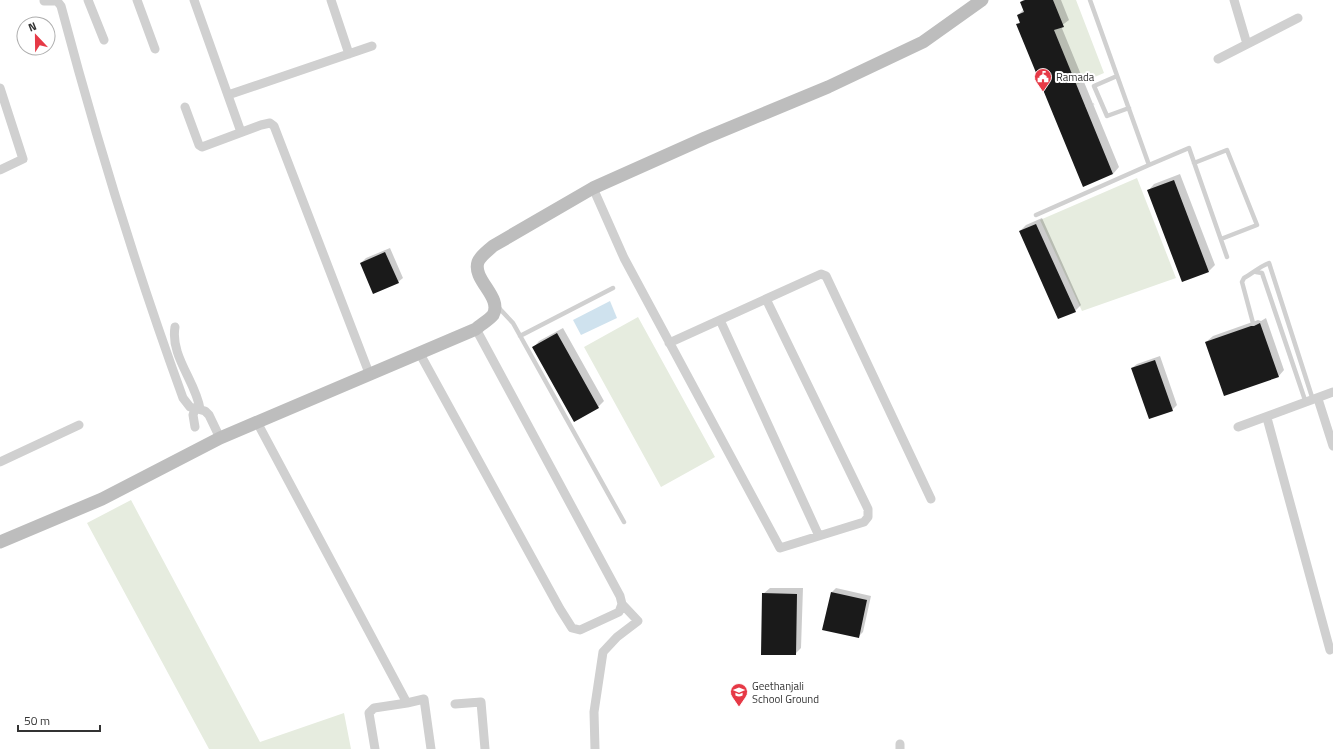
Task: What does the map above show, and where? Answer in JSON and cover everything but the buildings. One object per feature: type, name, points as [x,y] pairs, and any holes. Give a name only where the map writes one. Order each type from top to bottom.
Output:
[{"type":"street","points":[[88,0],[104,40]]},
{"type":"street","points":[[137,0],[155,50]]},
{"type":"street","points":[[194,0],[241,132]]},
{"type":"street","points":[[331,0],[349,54]]},
{"type":"street","points":[[0,542],[102,499],[220,438],[369,373],[420,354],[476,329],[492,315],[495,305],[478,270],[478,263],[482,256],[493,246],[594,188],[698,141],[828,87],[923,42],[982,0]]},
{"type":"street","points":[[1234,0],[1246,44]]},
{"type":"street","points":[[44,1],[58,1],[61,6],[82,88],[111,182],[157,326],[183,398],[190,407],[198,409],[209,415],[220,438]]},
{"type":"street","points":[[1218,59],[1298,18]]},
{"type":"street","points":[[228,95],[372,46]]},
{"type":"street","points":[[0,88],[23,159],[0,170]]},
{"type":"street","points":[[185,107],[199,145],[202,147],[270,123],[274,126],[369,373]]},
{"type":"street","points":[[594,188],[624,258],[780,548],[864,522],[868,517],[868,509],[766,299]]},
{"type":"street","points":[[669,343],[821,274],[826,276],[931,499]]},
{"type":"street","points":[[720,320],[819,536]]},
{"type":"street","points":[[175,327],[175,344],[186,373],[198,397],[198,409],[193,415],[195,427]]},
{"type":"street","points":[[476,329],[620,596],[622,604],[638,620],[617,637],[603,652],[594,712],[594,749]]},
{"type":"street","points":[[420,354],[560,609],[572,628],[580,630],[619,612],[622,604]]},
{"type":"street","points":[[1238,427],[1267,418],[1333,392]]},
{"type":"street","points":[[1313,401],[1333,446]]},
{"type":"street","points":[[1267,418],[1330,650]]},
{"type":"street","points":[[257,422],[407,703]]},
{"type":"street","points":[[0,462],[78,425]]},
{"type":"street","points":[[375,749],[369,713],[374,708],[424,699],[431,749]]},
{"type":"street","points":[[455,704],[481,702],[485,749]]},
{"type":"lane","points":[[1090,0],[1149,165]]},
{"type":"lane","points":[[1117,76],[1094,86],[1107,116],[1128,108]]},
{"type":"lane","points":[[1036,215],[1189,148],[1227,257]]},
{"type":"lane","points":[[1194,163],[1228,150],[1257,225],[1221,239]]},
{"type":"lane","points":[[1253,323],[1242,282],[1244,278],[1256,272],[1259,267],[1269,263],[1313,401]]},
{"type":"lane","points":[[1256,272],[1262,273],[1313,401]]},
{"type":"lane","points":[[520,336],[613,288]]},
{"type":"lane","points":[[495,305],[513,323],[624,522]]},
{"type":"shaded area","points":[[1053,0],[1076,0],[1104,73],[1076,85],[1054,30],[1063,27]]},
{"type":"shaded area","points":[[1137,178],[1176,278],[1082,311],[1040,220]]},
{"type":"shaded area","points":[[638,317],[715,457],[661,487],[584,347]]},
{"type":"shaded area","points":[[131,500],[260,742],[344,713],[351,749],[209,749],[87,523]]},
{"type":"water","points":[[610,301],[617,318],[581,335],[573,320]]},
{"type":"place","name":"Ramada","points":[[1043,92]]},
{"type":"place","name":"Geethanjali School Ground","points":[[739,707]]}]
